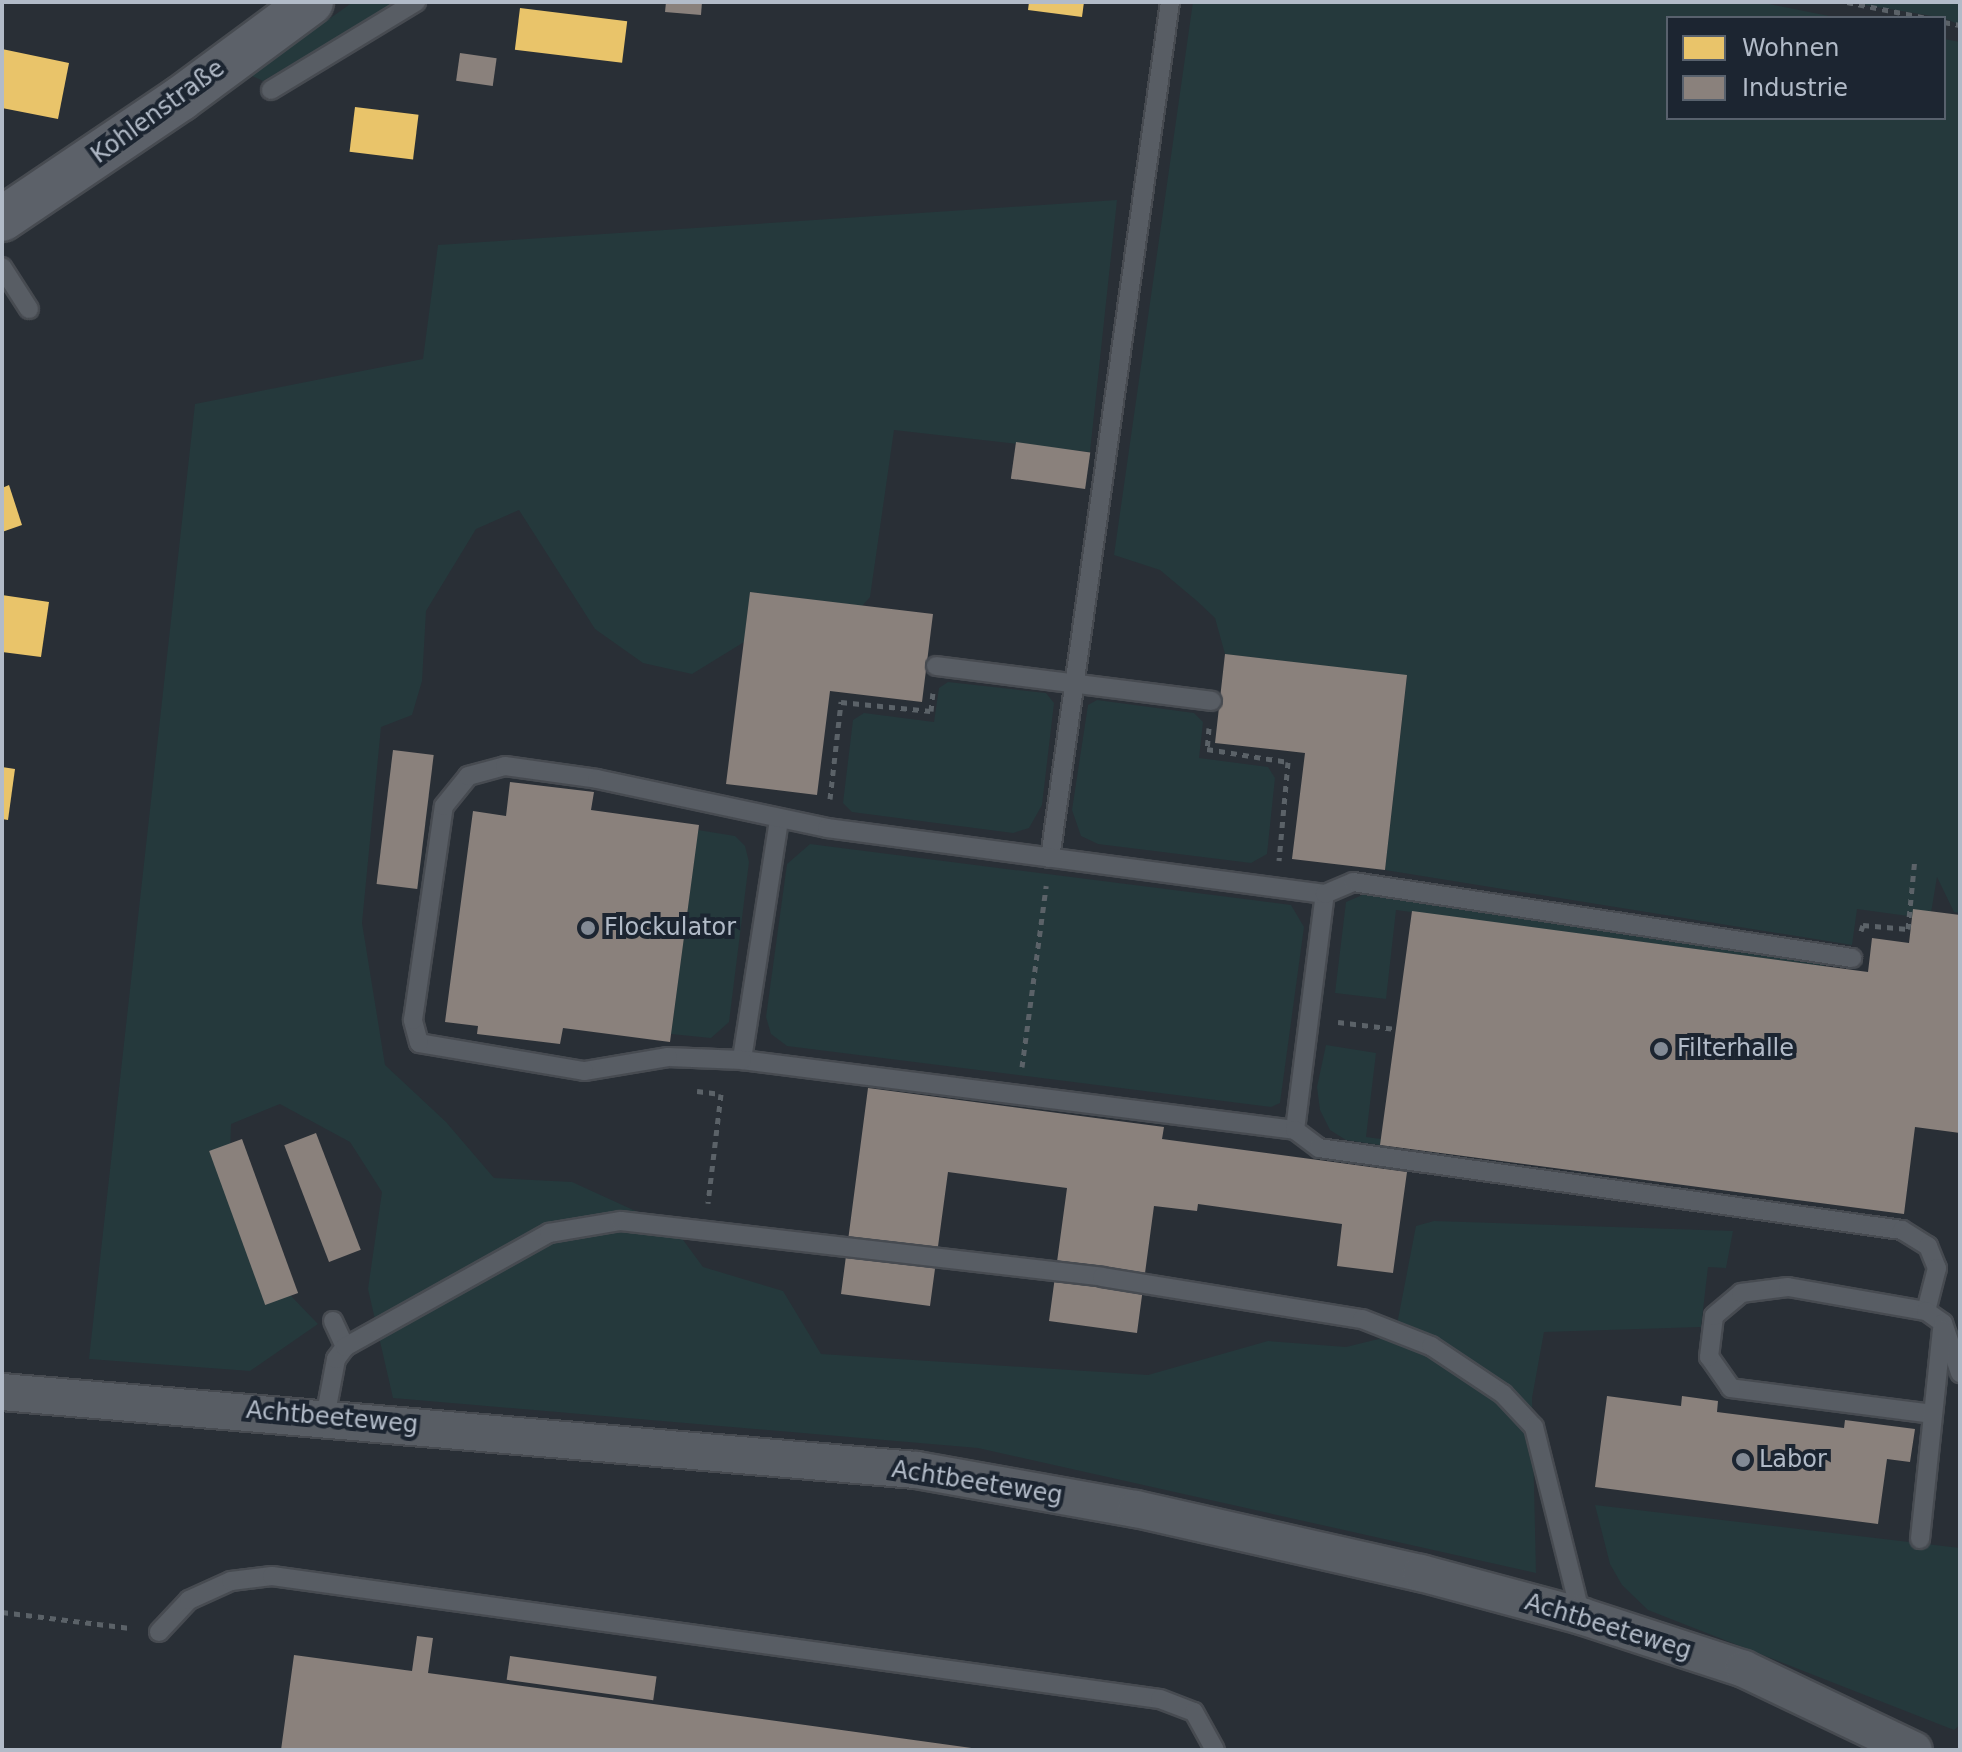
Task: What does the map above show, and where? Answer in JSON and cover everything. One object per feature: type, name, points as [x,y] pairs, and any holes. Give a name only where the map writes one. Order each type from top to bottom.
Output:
[{"type":"street","name":"Kohlenstraße","points":[[2,219],[180,99],[311,2]]},
{"type":"street","name":"Achtbeeteweg","points":[[2,1392],[916,1470],[1136,1509],[1421,1573],[1581,1616],[1744,1669],[1902,1747]]},
{"type":"lane","points":[[271,90],[416,2]]},
{"type":"lane","points":[[1050,858],[1072,683],[1170,2]]},
{"type":"lane","points":[[2,267],[29,309]]},
{"type":"lane","points":[[936,666],[1212,701]]},
{"type":"lane","points":[[1852,958],[1353,882],[1325,894],[827,828],[597,779],[505,766],[468,776],[444,806],[413,1020],[419,1043],[584,1071],[668,1057],[742,1060],[1295,1130],[1319,1148],[1902,1230],[1928,1246],[1937,1268],[1926,1311]]},
{"type":"lane","points":[[742,1060],[779,820]]},
{"type":"lane","points":[[1295,1130],[1325,894]]},
{"type":"lane","points":[[325,1418],[336,1359],[345,1347],[549,1233],[621,1221],[1102,1277],[1362,1319],[1431,1346],[1503,1394],[1534,1427],[1581,1616]]},
{"type":"lane","points":[[1933,1414],[1731,1388],[1709,1357],[1714,1316],[1741,1293],[1788,1287],[1926,1311],[1943,1323],[1960,1373]]},
{"type":"lane","points":[[333,1321],[345,1347]]},
{"type":"lane","points":[[1920,1539],[1943,1323]]},
{"type":"lane","points":[[159,1632],[189,1600],[231,1581],[272,1576],[1160,1699],[1194,1712],[1215,1750]]},
{"type":"path","points":[[1847,2],[1916,16]]},
{"type":"path","points":[[827,828],[841,702],[931,711],[936,666]]},
{"type":"path","points":[[1212,701],[1207,749],[1288,762],[1277,886]]},
{"type":"path","points":[[1019,1094],[1050,858]]},
{"type":"path","points":[[1852,958],[1863,925],[1908,929],[1915,858]]},
{"type":"path","points":[[1309,1018],[1396,1029]]},
{"type":"path","points":[[704,1229],[721,1094],[711,1093]]},
{"type":"path","points":[[2,1612],[159,1632]]},
{"type":"green space","points":[[353,2],[409,2],[353,28],[263,81],[250,75]]},
{"type":"green space","points":[[1193,2],[1759,2],[1829,16],[1666,16],[1666,120],[1946,120],[1946,39],[1960,42],[1960,913],[1954,912],[1937,877],[1930,919],[1857,909],[1852,945],[1385,870],[1407,676],[1225,654],[1215,618],[1197,601],[1160,570],[1114,555]]},
{"type":"green space","points":[[1847,2],[1960,2],[1960,25],[1946,19],[1946,16]]},
{"type":"green space","points":[[1117,200],[1090,452],[894,430],[870,597],[862,606],[750,592],[744,642],[692,674],[643,663],[595,629],[519,510],[476,529],[426,611],[422,681],[412,715],[381,727],[362,923],[385,1065],[446,1122],[494,1178],[572,1182],[675,1229],[703,1267],[783,1291],[821,1354],[1148,1375],[1268,1341],[1346,1347],[1395,1335],[1416,1226],[1434,1221],[1733,1231],[1726,1268],[1708,1267],[1701,1327],[1544,1332],[1532,1398],[1536,1573],[978,1448],[393,1398],[368,1289],[382,1192],[350,1142],[280,1104],[231,1124],[229,1186],[245,1248],[318,1324],[250,1371],[89,1359],[195,404],[423,359],[438,245]]},
{"type":"green space","points":[[948,682],[1046,693],[1054,703],[1042,805],[1029,828],[1013,833],[852,812],[843,803],[853,720],[864,713],[934,722],[939,688]]},
{"type":"green space","points":[[1097,700],[1194,713],[1203,722],[1199,758],[1268,767],[1275,778],[1267,854],[1251,863],[1098,844],[1081,836],[1072,810],[1088,705]]},
{"type":"green space","points":[[698,830],[735,836],[745,846],[749,862],[729,1022],[711,1038],[671,1034]]},
{"type":"green space","points":[[810,844],[1291,905],[1304,927],[1280,1103],[1271,1107],[787,1046],[771,1034],[766,1017],[787,864]]},
{"type":"green space","points":[[1367,893],[1824,958],[1824,966],[1396,910],[1386,999],[1335,993],[1346,902]]},
{"type":"green space","points":[[1326,1045],[1376,1053],[1366,1137],[1381,1139],[1380,1145],[1346,1140],[1330,1130],[1320,1110],[1317,1087]]},
{"type":"green space","points":[[1595,1505],[1960,1548],[1960,1725],[1954,1730],[1648,1610],[1622,1585],[1610,1564]]},
{"type":"building: Wohnen","points":[[1029,2],[1084,2],[1082,17],[1028,10]]},
{"type":"building: Wohnen","points":[[520,8],[627,21],[622,63],[515,50]]},
{"type":"building: Wohnen","points":[[2,49],[69,63],[58,119],[2,108]]},
{"type":"building: Wohnen","points":[[355,107],[419,115],[413,159],[350,152]]},
{"type":"building: Wohnen","points":[[9,485],[22,525],[2,532],[2,488]]},
{"type":"building: Wohnen","points":[[2,595],[49,602],[41,657],[2,652]]},
{"type":"building: Wohnen","points":[[2,767],[15,769],[8,820],[2,819]]},
{"type":"building: Industrie","points":[[666,2],[702,2],[701,15],[665,12]]},
{"type":"building: Industrie","points":[[460,53],[497,58],[493,86],[456,81]]},
{"type":"building: Industrie","points":[[1016,442],[1090,452],[1085,489],[1011,479]]},
{"type":"building: Industrie","points":[[750,592],[933,614],[922,702],[830,691],[817,795],[726,784]]},
{"type":"building: Industrie","points":[[1225,654],[1407,675],[1385,870],[1292,859],[1305,753],[1215,743]]},
{"type":"building: Industrie","points":[[393,750],[434,755],[417,889],[377,884]]},
{"type":"building: Industrie","name":"Flockulator","points":[[510,782],[594,792],[591,810],[699,825],[670,1042],[563,1028],[560,1044],[477,1034],[478,1026],[445,1022],[473,811],[506,816]]},
{"type":"building: Industrie","name":"Filterhalle","points":[[1913,909],[1960,915],[1960,1133],[1915,1127],[1904,1214],[1380,1145],[1412,911],[1868,972],[1872,938],[1909,943]]},
{"type":"building: Industrie","points":[[868,1088],[1164,1127],[1162,1139],[1407,1172],[1393,1273],[1337,1266],[1342,1224],[1198,1204],[1197,1211],[1154,1206],[1137,1333],[1049,1321],[1067,1188],[948,1172],[930,1306],[841,1294]]},
{"type":"building: Industrie","points":[[316,1133],[361,1250],[329,1262],[284,1145]]},
{"type":"building: Industrie","points":[[242,1139],[298,1293],[265,1305],[209,1151]]},
{"type":"building: Industrie","name":"Labor","points":[[1607,1396],[1681,1406],[1682,1396],[1718,1401],[1717,1412],[1844,1428],[1845,1420],[1915,1429],[1910,1462],[1887,1459],[1878,1524],[1595,1487]]},
{"type":"building: Industrie","points":[[417,1636],[433,1638],[428,1673],[986,1750],[281,1750],[294,1655],[412,1671]]},
{"type":"building: Industrie","points":[[510,1656],[657,1677],[653,1700],[507,1680]]},
{"type":"place","name":"Flockulator","points":[[588,928]]},
{"type":"place","name":"Filterhalle","points":[[1661,1049]]},
{"type":"place","name":"Labor","points":[[1743,1460]]}]
